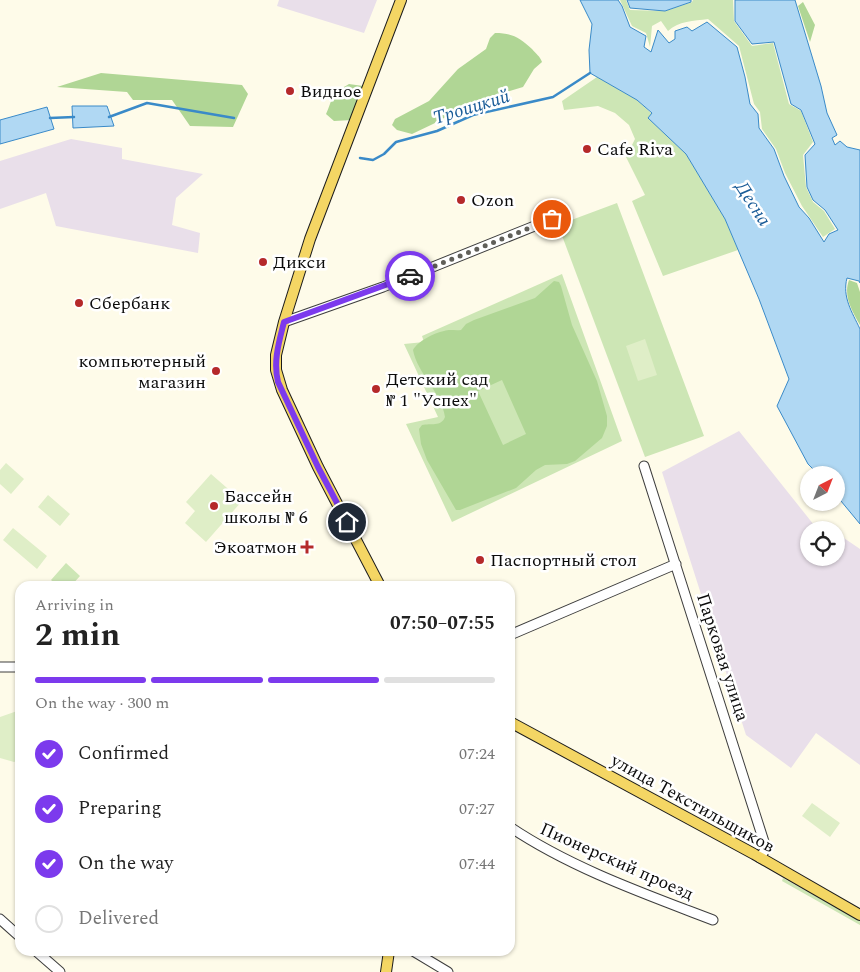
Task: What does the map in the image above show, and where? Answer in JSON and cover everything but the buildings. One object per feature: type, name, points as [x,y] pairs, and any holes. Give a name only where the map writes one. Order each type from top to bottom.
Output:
[{"type":"main road","points":[[377,581],[278,382],[276,355],[284,322],[310,239],[401,0]]},
{"type":"main road","name":"улица Текстильщиков","points":[[515,725],[760,858],[860,915]]},
{"type":"main road","points":[[386,972],[388,956]]},
{"type":"street","points":[[284,322],[383,287],[552,219]]},
{"type":"street","name":"Парковая улица","points":[[644,466],[766,848],[760,858]]},
{"type":"street","points":[[515,633],[676,564]]},
{"type":"street","points":[[0,667],[15,667]]},
{"type":"street","name":"Пионерский проезд","points":[[515,830],[534,843],[632,889],[713,920]]},
{"type":"street","points":[[0,919],[15,932]]},
{"type":"street","points":[[42,956],[60,972]]},
{"type":"street","points":[[421,956],[448,972]]},
{"type":"shaded area","points":[[279,0],[377,0],[364,33],[277,6]]},
{"type":"shaded area","points":[[71,139],[122,148],[122,159],[203,174],[176,198],[172,225],[200,233],[198,253],[56,226],[46,193],[0,209],[0,161]]},
{"type":"shaded area","points":[[739,431],[800,507],[800,511],[803,511],[811,521],[800,521],[800,566],[845,566],[845,539],[860,549],[860,765],[816,733],[791,768],[746,735],[662,472]]},
{"type":"green space","points":[[620,0],[626,0],[630,10],[665,11],[693,0],[733,0],[734,21],[752,46],[773,43],[789,104],[801,111],[813,142],[803,155],[806,187],[813,202],[824,211],[835,229],[823,237],[802,206],[785,173],[776,149],[762,129],[760,112],[754,104],[739,46],[708,19],[681,23],[668,31],[661,21],[652,26],[650,47],[646,33],[632,26]]},
{"type":"green space","points":[[803,2],[815,25],[810,42],[798,6]]},
{"type":"green space","points":[[495,33],[511,35],[520,39],[541,60],[542,62],[534,69],[523,87],[473,102],[412,134],[397,130],[392,125],[395,119],[429,101],[458,69],[486,49],[490,38]]},
{"type":"green space","points":[[101,73],[242,85],[248,94],[233,127],[190,126],[172,100],[133,100],[127,92],[57,87]]},
{"type":"green space","points":[[597,77],[637,100],[652,114],[648,118],[686,154],[725,219],[738,250],[663,276],[632,201],[645,195],[626,157],[635,139],[629,125],[615,113],[598,106],[564,110],[562,101]]},
{"type":"green space","points":[[349,84],[363,86],[352,120],[334,121],[326,114],[331,101],[340,89]]},
{"type":"green space","points":[[617,203],[704,436],[645,457],[558,225]]},
{"type":"green space","points":[[562,274],[622,441],[452,522],[406,424],[438,417],[404,344],[424,342],[422,336]]},
{"type":"green space","points":[[849,280],[857,283],[860,292],[860,325],[851,309],[848,298],[847,286]]},
{"type":"green space","points":[[554,281],[559,282],[572,325],[597,381],[607,416],[607,426],[602,438],[575,461],[567,464],[545,465],[536,470],[516,488],[456,510],[427,460],[421,444],[419,429],[422,425],[441,422],[445,417],[443,408],[419,367],[413,350],[422,341],[436,334],[446,330],[461,330],[466,324],[474,320],[535,298]],"holes":[[[502,380],[526,434],[503,445],[478,391]]]},
{"type":"green space","points":[[645,339],[657,375],[638,381],[626,346]]},
{"type":"green space","points":[[6,463],[24,479],[11,494],[0,484],[0,470]]},
{"type":"green space","name":"Бассейн школы № 6","points":[[211,474],[242,501],[206,542],[185,523],[195,511],[186,502]]},
{"type":"green space","points":[[48,495],[70,514],[60,526],[38,507]]},
{"type":"green space","points":[[13,528],[47,556],[37,569],[3,540]]},
{"type":"green space","points":[[66,563],[80,576],[76,581],[51,580]]},
{"type":"green space","points":[[15,712],[14,762],[0,758],[0,717]]},
{"type":"green space","points":[[812,803],[840,823],[830,837],[802,816]]},
{"type":"green space","points":[[783,878],[860,921],[860,925],[782,881]]},
{"type":"water","name":"Десна","points":[[580,0],[618,0],[630,27],[646,36],[644,47],[651,52],[658,30],[669,43],[675,39],[675,31],[687,27],[692,31],[707,22],[737,47],[750,104],[758,114],[759,128],[774,149],[784,176],[799,207],[809,218],[824,242],[829,234],[838,230],[825,210],[813,200],[807,187],[805,155],[815,144],[801,110],[791,104],[774,42],[752,44],[735,21],[735,0],[795,0],[821,86],[827,113],[837,135],[832,138],[835,145],[840,141],[847,147],[860,150],[860,283],[859,281],[847,278],[846,292],[860,329],[860,524],[845,506],[845,466],[810,466],[777,406],[789,379],[759,299],[725,219],[686,154],[648,118],[652,113],[637,100],[590,73],[589,50],[592,24]]},
{"type":"water","points":[[627,0],[691,0],[691,2],[665,11],[630,8]]},
{"type":"water","points":[[72,106],[107,106],[114,126],[73,128]]},
{"type":"water","points":[[47,107],[54,129],[0,144],[0,120]]},
{"type":"waterway","name":"Троицкий","points":[[360,158],[373,160],[384,154],[396,142],[437,131],[473,115],[553,97],[590,73]]},
{"type":"waterway","name":"Троицкий","points":[[109,117],[147,103],[234,118]]},
{"type":"waterway","name":"Троицкий","points":[[50,118],[74,117]]},
{"type":"way so far","points":[[410,276],[552,219]]},
{"type":"place","name":"Видное","points":[[290,91]]},
{"type":"place","name":"Cafe Riva","points":[[587,149]]},
{"type":"place","name":"Ozon","points":[[461,200]]},
{"type":"place","name":"Дикси","points":[[263,262]]},
{"type":"place","name":"Сбербанк","points":[[79,303]]},
{"type":"place","name":"компьютерный магазин","points":[[216,371]]},
{"type":"place","name":"Детский сад № 1 \"Успех\"","points":[[376,389]]},
{"type":"place","name":"Бассейн школы № 6","points":[[214,506]]},
{"type":"place","name":"Экоатмон","points":[[307,547]]},
{"type":"place","name":"Паспортный стол","points":[[480,560]]},
{"type":"route","points":[[347,522],[318,467],[278,382],[276,355],[284,322],[410,276]]}]
